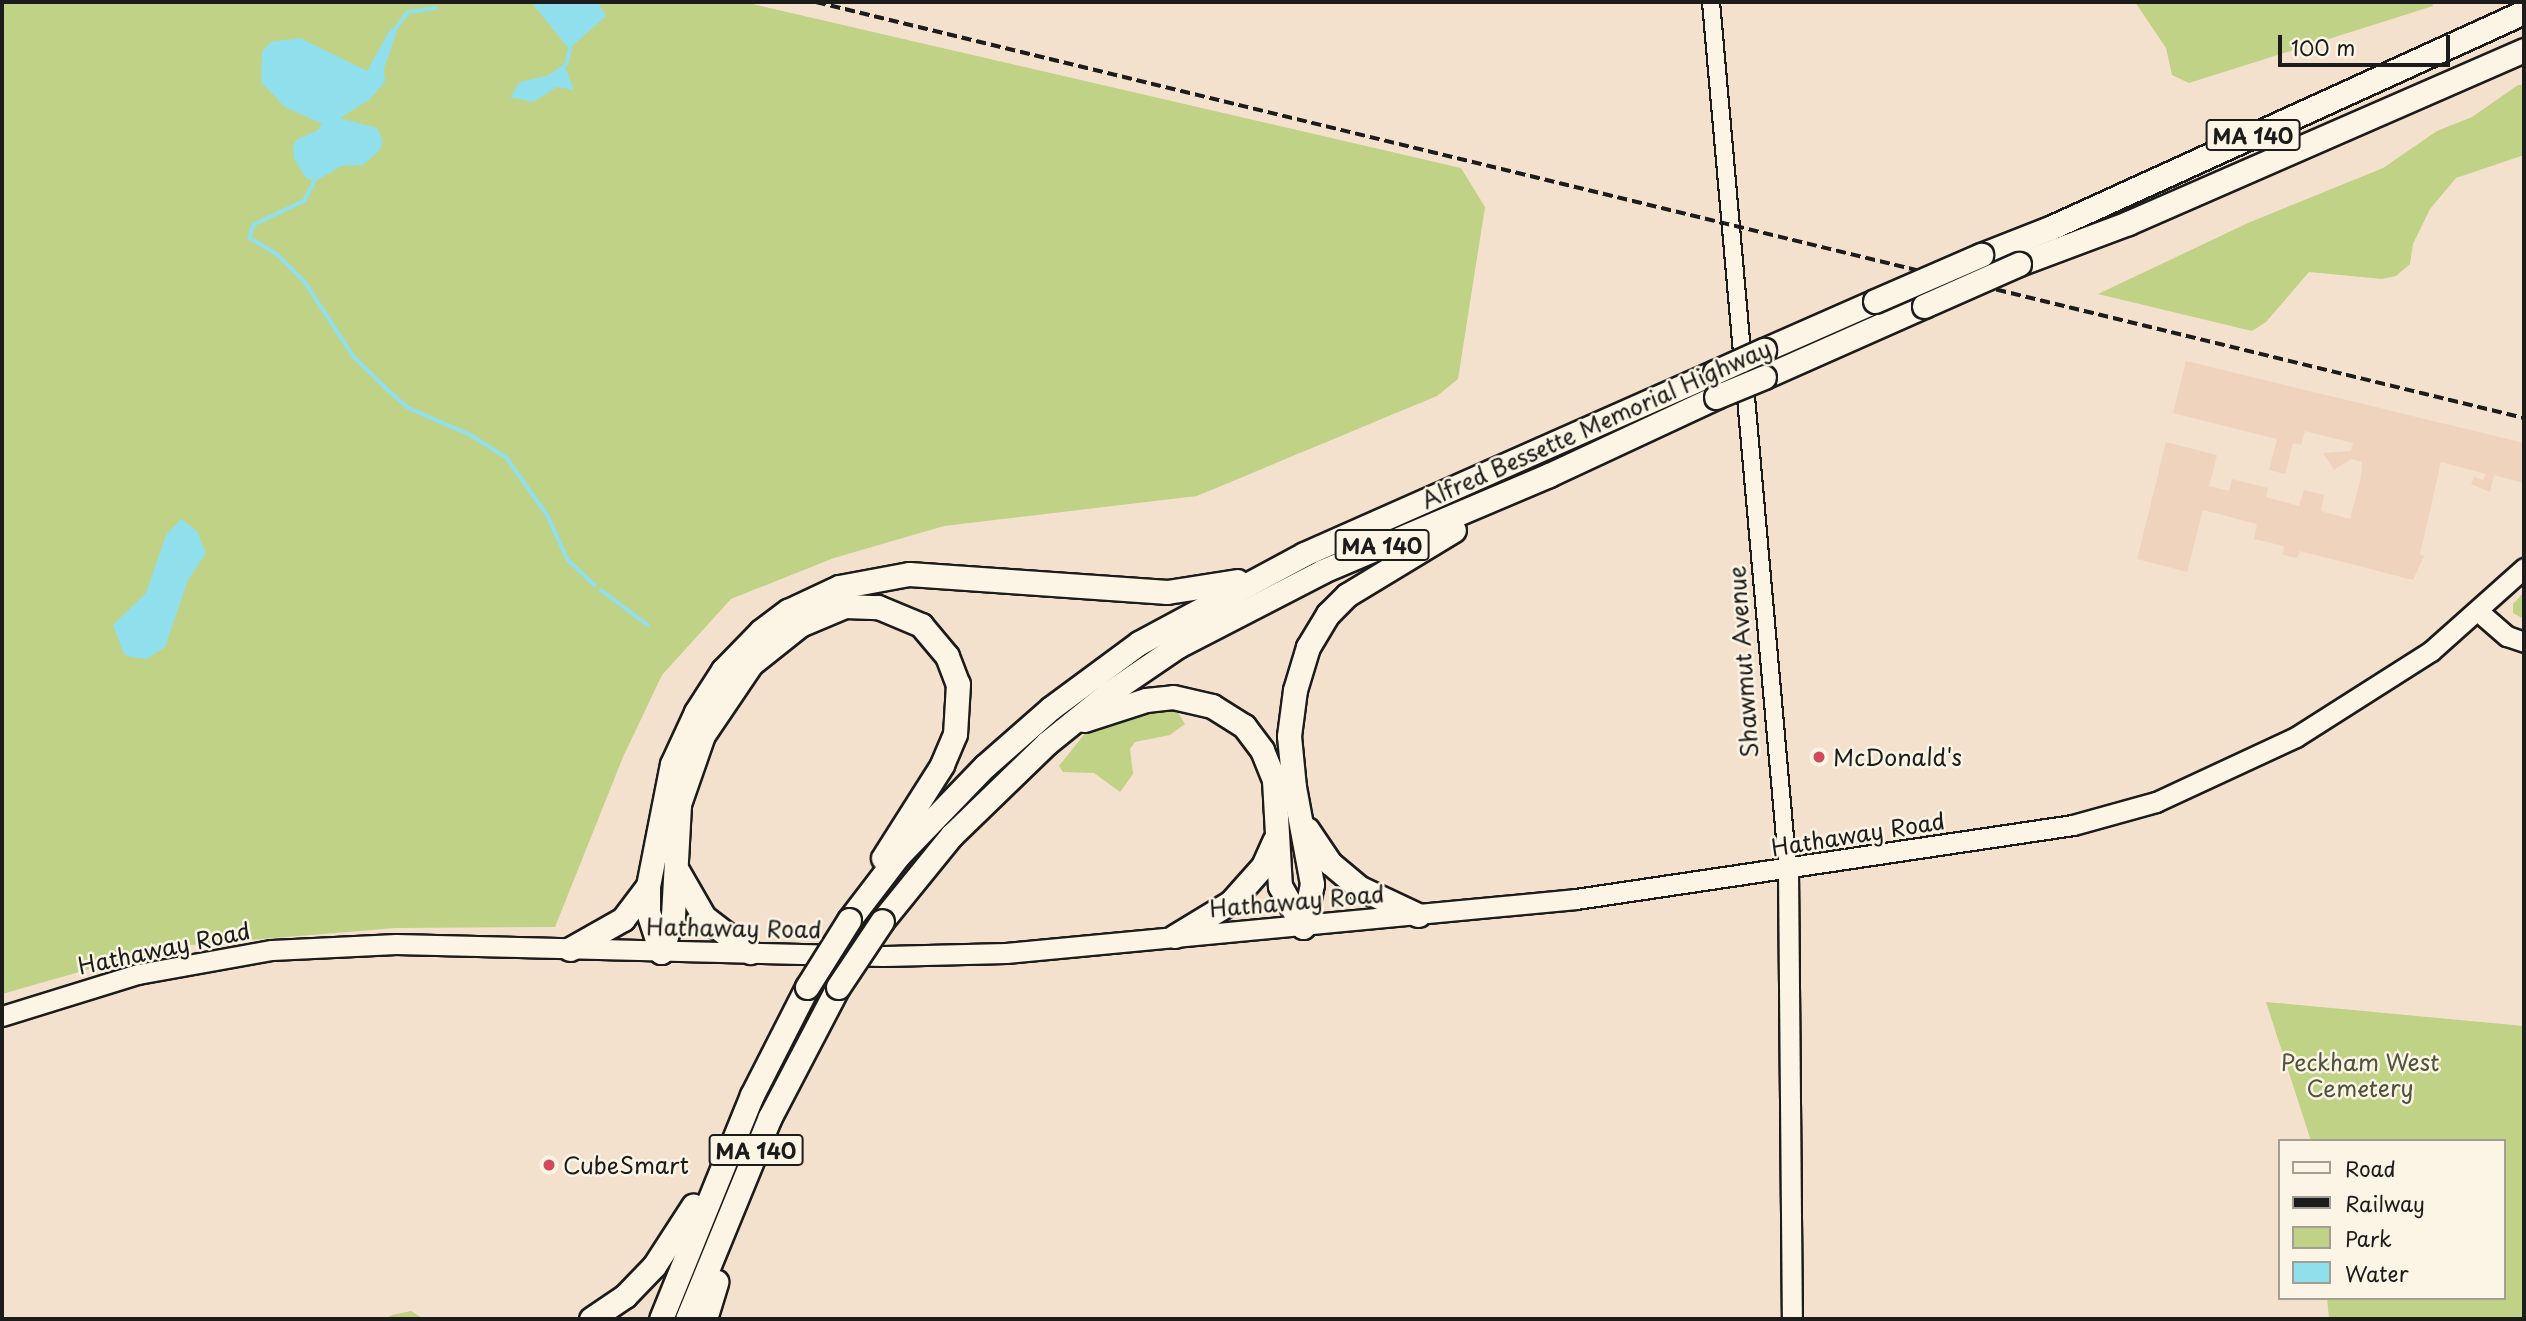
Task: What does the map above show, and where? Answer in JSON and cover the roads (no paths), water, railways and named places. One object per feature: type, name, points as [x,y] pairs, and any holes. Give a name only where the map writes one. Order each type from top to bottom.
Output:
[{"type":"highway","name":"Alfred Bessette Memorial Highway","points":[[662,1319],[752,1095],[807,987],[853,915],[944,806],[1051,708],[1139,643],[1254,579],[1763,350],[2125,194],[2524,12]]},
{"type":"highway","name":"Alfred Bessette Memorial Highway","points":[[687,1319],[767,1124],[838,987],[882,921],[952,835],[1067,726],[1154,661],[1231,617],[1349,560],[1549,475],[1716,397],[2019,264],[2148,215],[2524,50]]},
{"type":"highway","points":[[1303,927],[1312,884],[1296,803],[1290,754],[1292,704],[1308,647],[1328,614],[1382,571],[1549,475]]},
{"type":"highway","points":[[661,951],[648,912],[648,886],[667,779],[696,712],[723,670],[748,643],[803,603],[858,581],[909,574],[1167,592],[1254,579]]},
{"type":"highway","points":[[661,951],[673,916],[680,804],[694,753],[712,717],[751,664],[791,631],[822,613],[845,606],[878,607],[921,625],[940,645],[958,684],[959,718],[942,765],[885,854],[853,915]]},
{"type":"highway","points":[[1067,726],[1160,698],[1187,699],[1223,710],[1244,726],[1269,764],[1278,795],[1280,886],[1303,927]]},
{"type":"highway","points":[[1296,803],[1309,834],[1344,876],[1376,899],[1418,915]]},
{"type":"highway","points":[[1175,936],[1217,913],[1244,890],[1269,855],[1278,828]]},
{"type":"highway","points":[[676,867],[704,917],[750,952]]},
{"type":"highway","points":[[570,948],[623,919],[648,886]]},
{"type":"highway","points":[[591,1319],[625,1296],[667,1249],[752,1095]]},
{"type":"highway","points":[[705,1319],[767,1124]]},
{"type":"main road","name":"Hathaway Road","points":[[2,1016],[122,978],[252,953],[374,944],[977,955],[1303,927],[1788,871],[2093,821],[2157,802],[2242,765],[2343,710],[2422,657],[2479,611],[2524,568]]},
{"type":"main road","points":[[2479,611],[2507,636],[2524,642]]},
{"type":"main road","name":"Shawmut Avenue","points":[[1788,871],[1792,1319]]},
{"type":"street","name":"Shawmut Avenue","points":[[1711,2],[1788,871]]},
{"type":"water","points":[[531,2],[598,2],[606,16],[569,49]]},
{"type":"water","points":[[391,28],[397,31],[384,69],[385,82],[369,100],[340,118],[377,128],[383,141],[379,151],[363,165],[341,166],[316,181],[306,178],[294,159],[293,147],[296,140],[318,130],[322,124],[285,107],[261,82],[262,52],[271,42],[300,38],[367,71]]},
{"type":"water","points":[[564,64],[574,90],[557,87],[533,102],[510,97],[520,82],[549,75]]},
{"type":"water","points":[[181,519],[197,531],[206,553],[188,580],[165,647],[147,659],[131,657],[124,654],[113,625],[146,593],[166,535]]},
{"type":"waterway","points":[[393,32],[408,12],[436,8]]},
{"type":"waterway","points":[[566,65],[570,49]]},
{"type":"waterway","points":[[316,179],[305,201],[254,225],[250,238],[278,255],[305,282],[354,357],[409,408],[471,435],[507,458],[548,516],[568,560],[595,585]]},
{"type":"waterway","points":[[601,590],[648,625]]},
{"type":"railway","points":[[816,2],[2524,418]]},
{"type":"place","name":"McDonald's","points":[[1819,757]]},
{"type":"place","name":"CubeSmart","points":[[549,1165]]},
{"type":"park label","name":"Peckham West Cemetery","points":[[2360,1075]]}]
